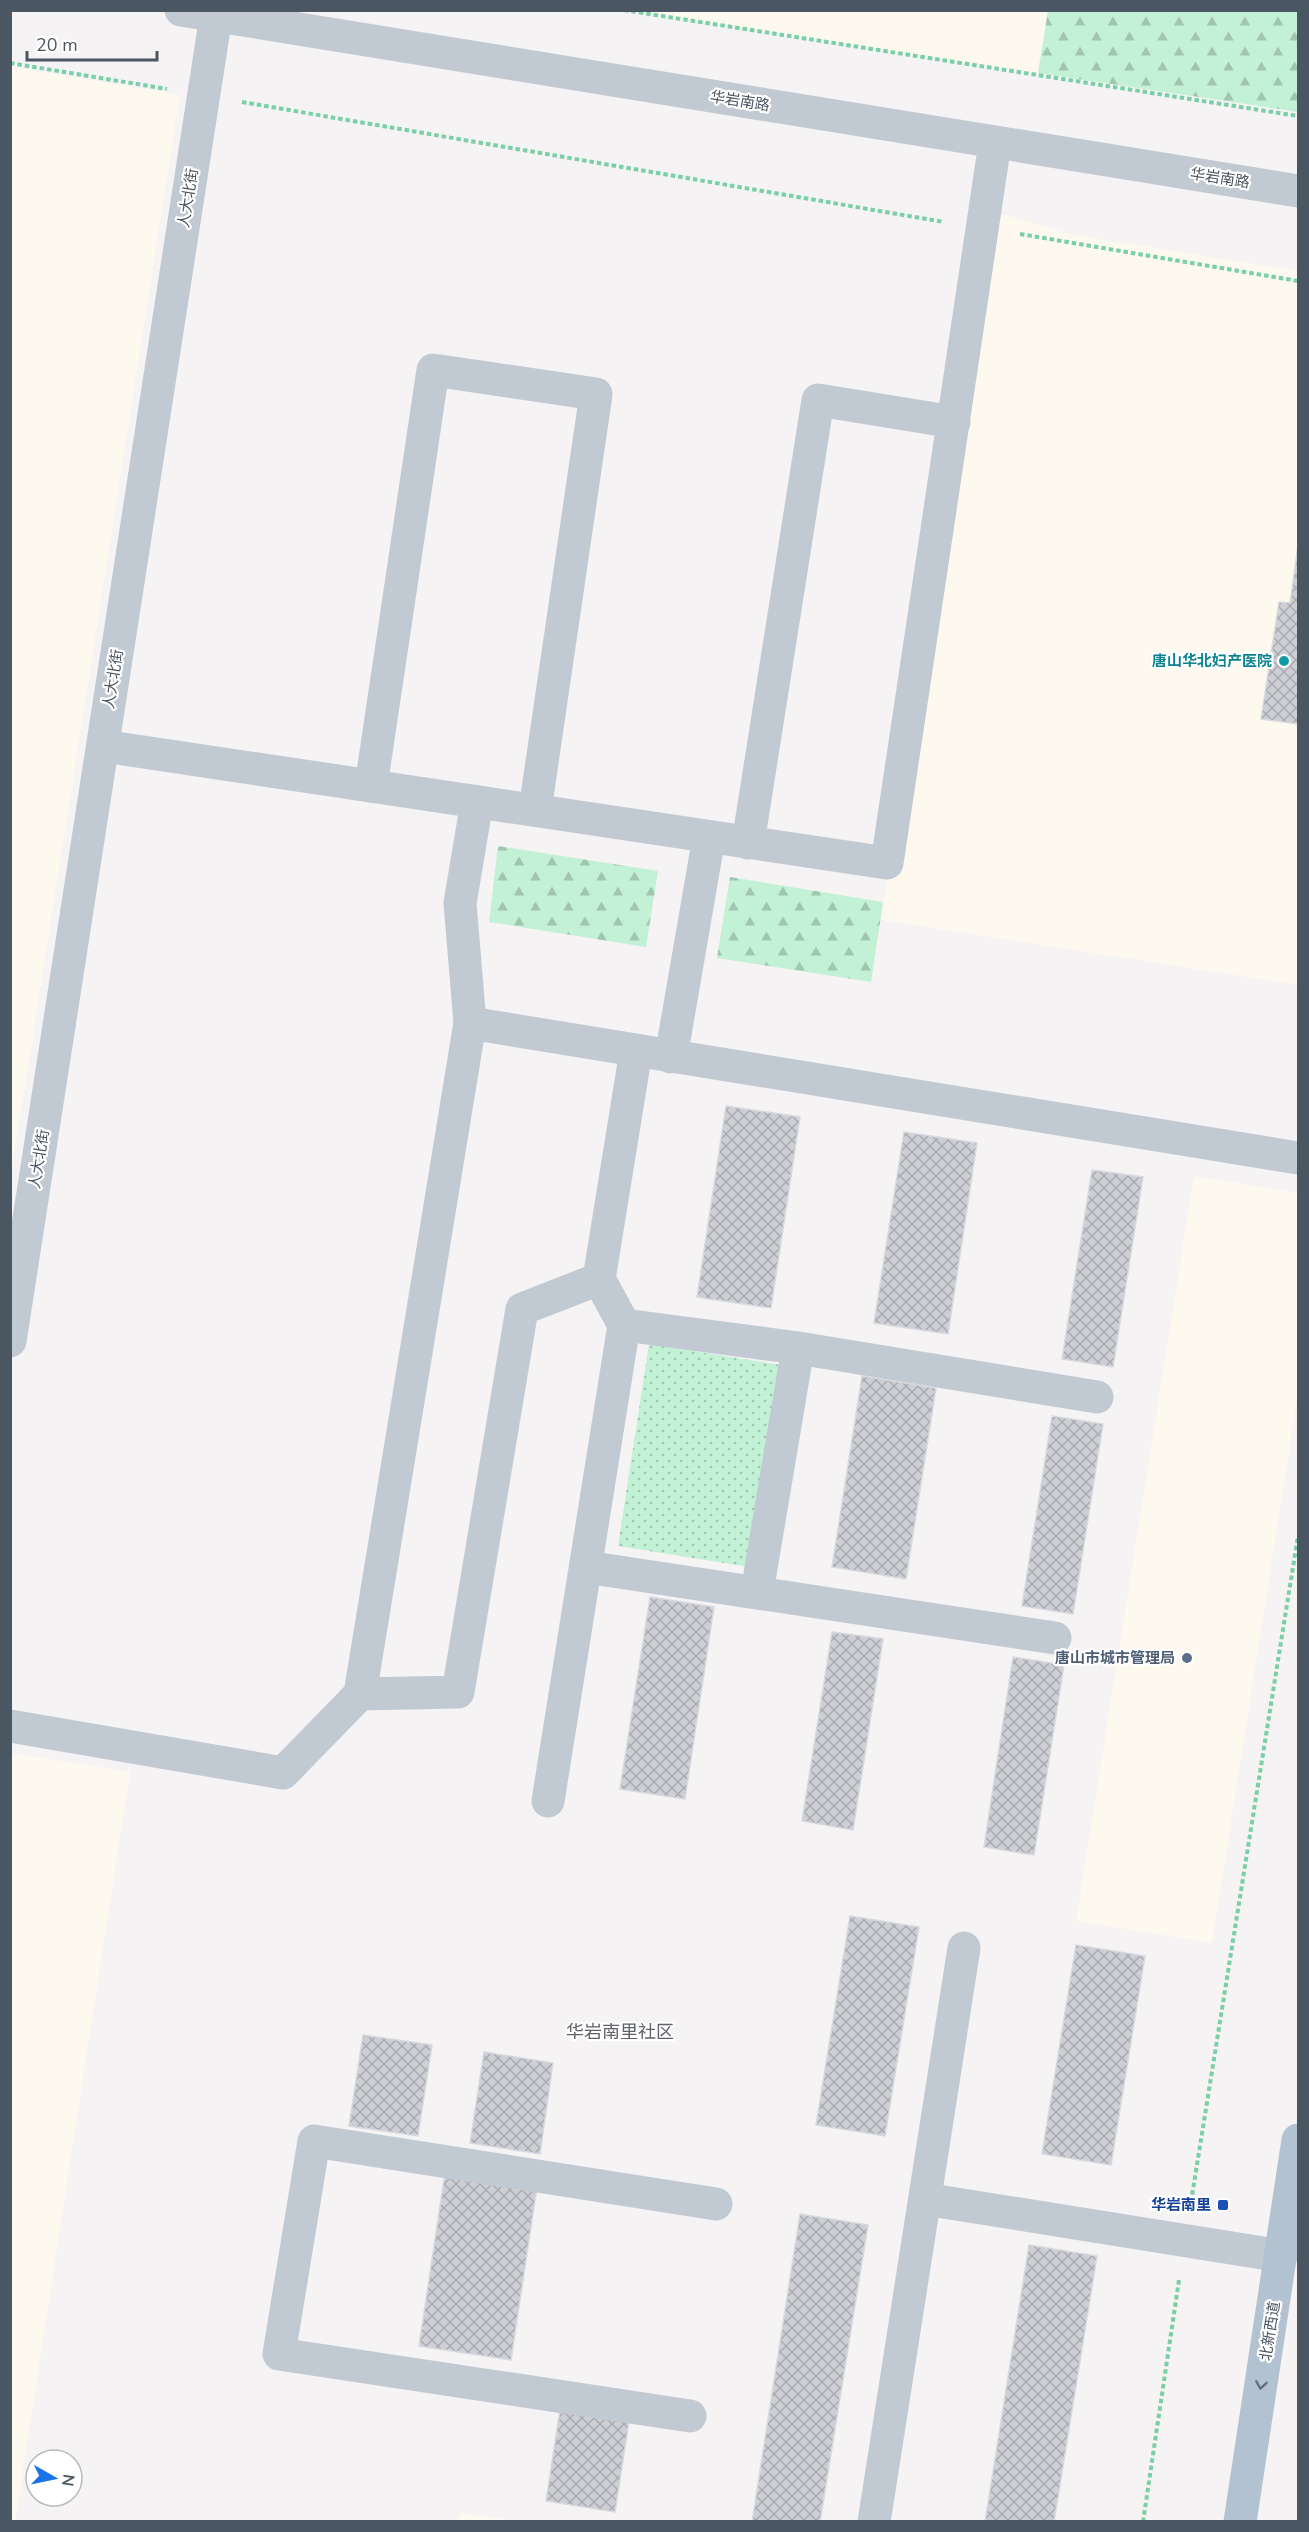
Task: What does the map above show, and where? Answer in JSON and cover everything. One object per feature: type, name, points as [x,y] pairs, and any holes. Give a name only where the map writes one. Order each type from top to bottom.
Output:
[{"type":"main road","name":"北新西道","points":[[1240,2522],[1299,2140]]},
{"type":"main road","points":[[1232,2522],[1246,2486]]},
{"type":"street","name":"华岩南路","points":[[181,10],[1299,191]]},
{"type":"street","name":"人大北街","points":[[10,1341],[216,16]]},
{"type":"street","points":[[103,746],[887,863],[995,143]]},
{"type":"street","points":[[371,786],[433,370],[597,394],[535,810]]},
{"type":"street","points":[[748,843],[818,400],[954,422]]},
{"type":"street","points":[[10,1726],[283,1773],[360,1694],[470,1023],[460,903],[477,802]]},
{"type":"street","points":[[672,1057],[709,837]]},
{"type":"street","points":[[470,1023],[1299,1158]]},
{"type":"street","points":[[548,1801],[624,1325],[599,1278],[636,1051]]},
{"type":"street","points":[[360,1694],[458,1692],[522,1309],[599,1278]]},
{"type":"street","points":[[624,1325],[798,1348],[1097,1397]]},
{"type":"street","points":[[757,1592],[798,1348]]},
{"type":"street","points":[[586,1567],[1055,1638]]},
{"type":"street","points":[[874,2522],[964,1948]]},
{"type":"street","points":[[690,2416],[279,2354],[314,2141],[716,2204]]},
{"type":"street","points":[[925,2199],[1281,2256]]},
{"type":"path","points":[[624,10],[1299,116]]},
{"type":"path","points":[[10,63],[1299,281]]},
{"type":"path","points":[[1143,2522],[1185,2241],[1299,1536]]},
{"type":"shaded area","points":[[635,11],[1048,11],[1038,73]]},
{"type":"shaded area","points":[[10,67],[180,95],[11,1175]]},
{"type":"shaded area","points":[[993,211],[1073,235],[1298,271],[1298,985],[881,920]]},
{"type":"shaded area","name":"唐山市城市管理局","points":[[1194,1176],[1298,1193],[1298,1394],[1212,1943],[1076,1921]]},
{"type":"shaded area","points":[[11,1753],[130,1772],[26,2448],[24,2448],[24,2463],[15,2522],[10,2521]]},
{"type":"shaded area","points":[[460,2513],[516,2521],[459,2521]]},
{"type":"green space","points":[[1048,11],[1298,11],[1298,112],[1038,73]]},
{"type":"green space","points":[[498,846],[658,871],[646,947],[489,922]]},
{"type":"green space","points":[[730,877],[883,902],[871,982],[717,958]]},
{"type":"green space","points":[[649,1344],[781,1365],[749,1567],[618,1546]]},
{"type":"building","name":"唐山华北妇产医院","points":[[1298,546],[1298,724],[1261,719],[1279,602],[1290,603]]},
{"type":"building","points":[[726,1106],[800,1117],[771,1308],[697,1297]]},
{"type":"building","points":[[904,1132],[977,1143],[948,1334],[874,1323]]},
{"type":"building","points":[[1092,1170],[1143,1177],[1113,1367],[1062,1359]]},
{"type":"building","points":[[862,1376],[936,1388],[906,1579],[832,1567]]},
{"type":"building","points":[[1052,1416],[1103,1424],[1073,1614],[1022,1606]]},
{"type":"building","points":[[650,1597],[714,1607],[685,1799],[620,1789]]},
{"type":"building","points":[[832,1632],[883,1639],[853,1830],[802,1821]]},
{"type":"building","points":[[1013,1657],[1064,1665],[1034,1855],[984,1847]]},
{"type":"building","points":[[850,1916],[919,1927],[885,2136],[816,2125]]},
{"type":"building","points":[[1076,1945],[1145,1956],[1111,2165],[1042,2154]]},
{"type":"building","points":[[363,2035],[432,2045],[418,2136],[349,2126]]},
{"type":"building","points":[[484,2052],[553,2063],[540,2154],[470,2143]]},
{"type":"building","points":[[445,2173],[537,2187],[511,2360],[419,2346]]},
{"type":"building","points":[[800,2214],[868,2225],[820,2522],[752,2522]]},
{"type":"building","points":[[1029,2245],[1097,2256],[1054,2522],[985,2522]]},
{"type":"building","points":[[560,2410],[629,2421],[615,2512],[546,2501]]},
{"type":"place","name":"唐山华北妇产医院","points":[[1284,661]]},
{"type":"place","name":"唐山市城市管理局","points":[[1187,1658]]},
{"type":"place","name":"华岩南里","points":[[1223,2205]]},
{"type":"district","name":"华岩南里社区","points":[[620,2032]]}]
